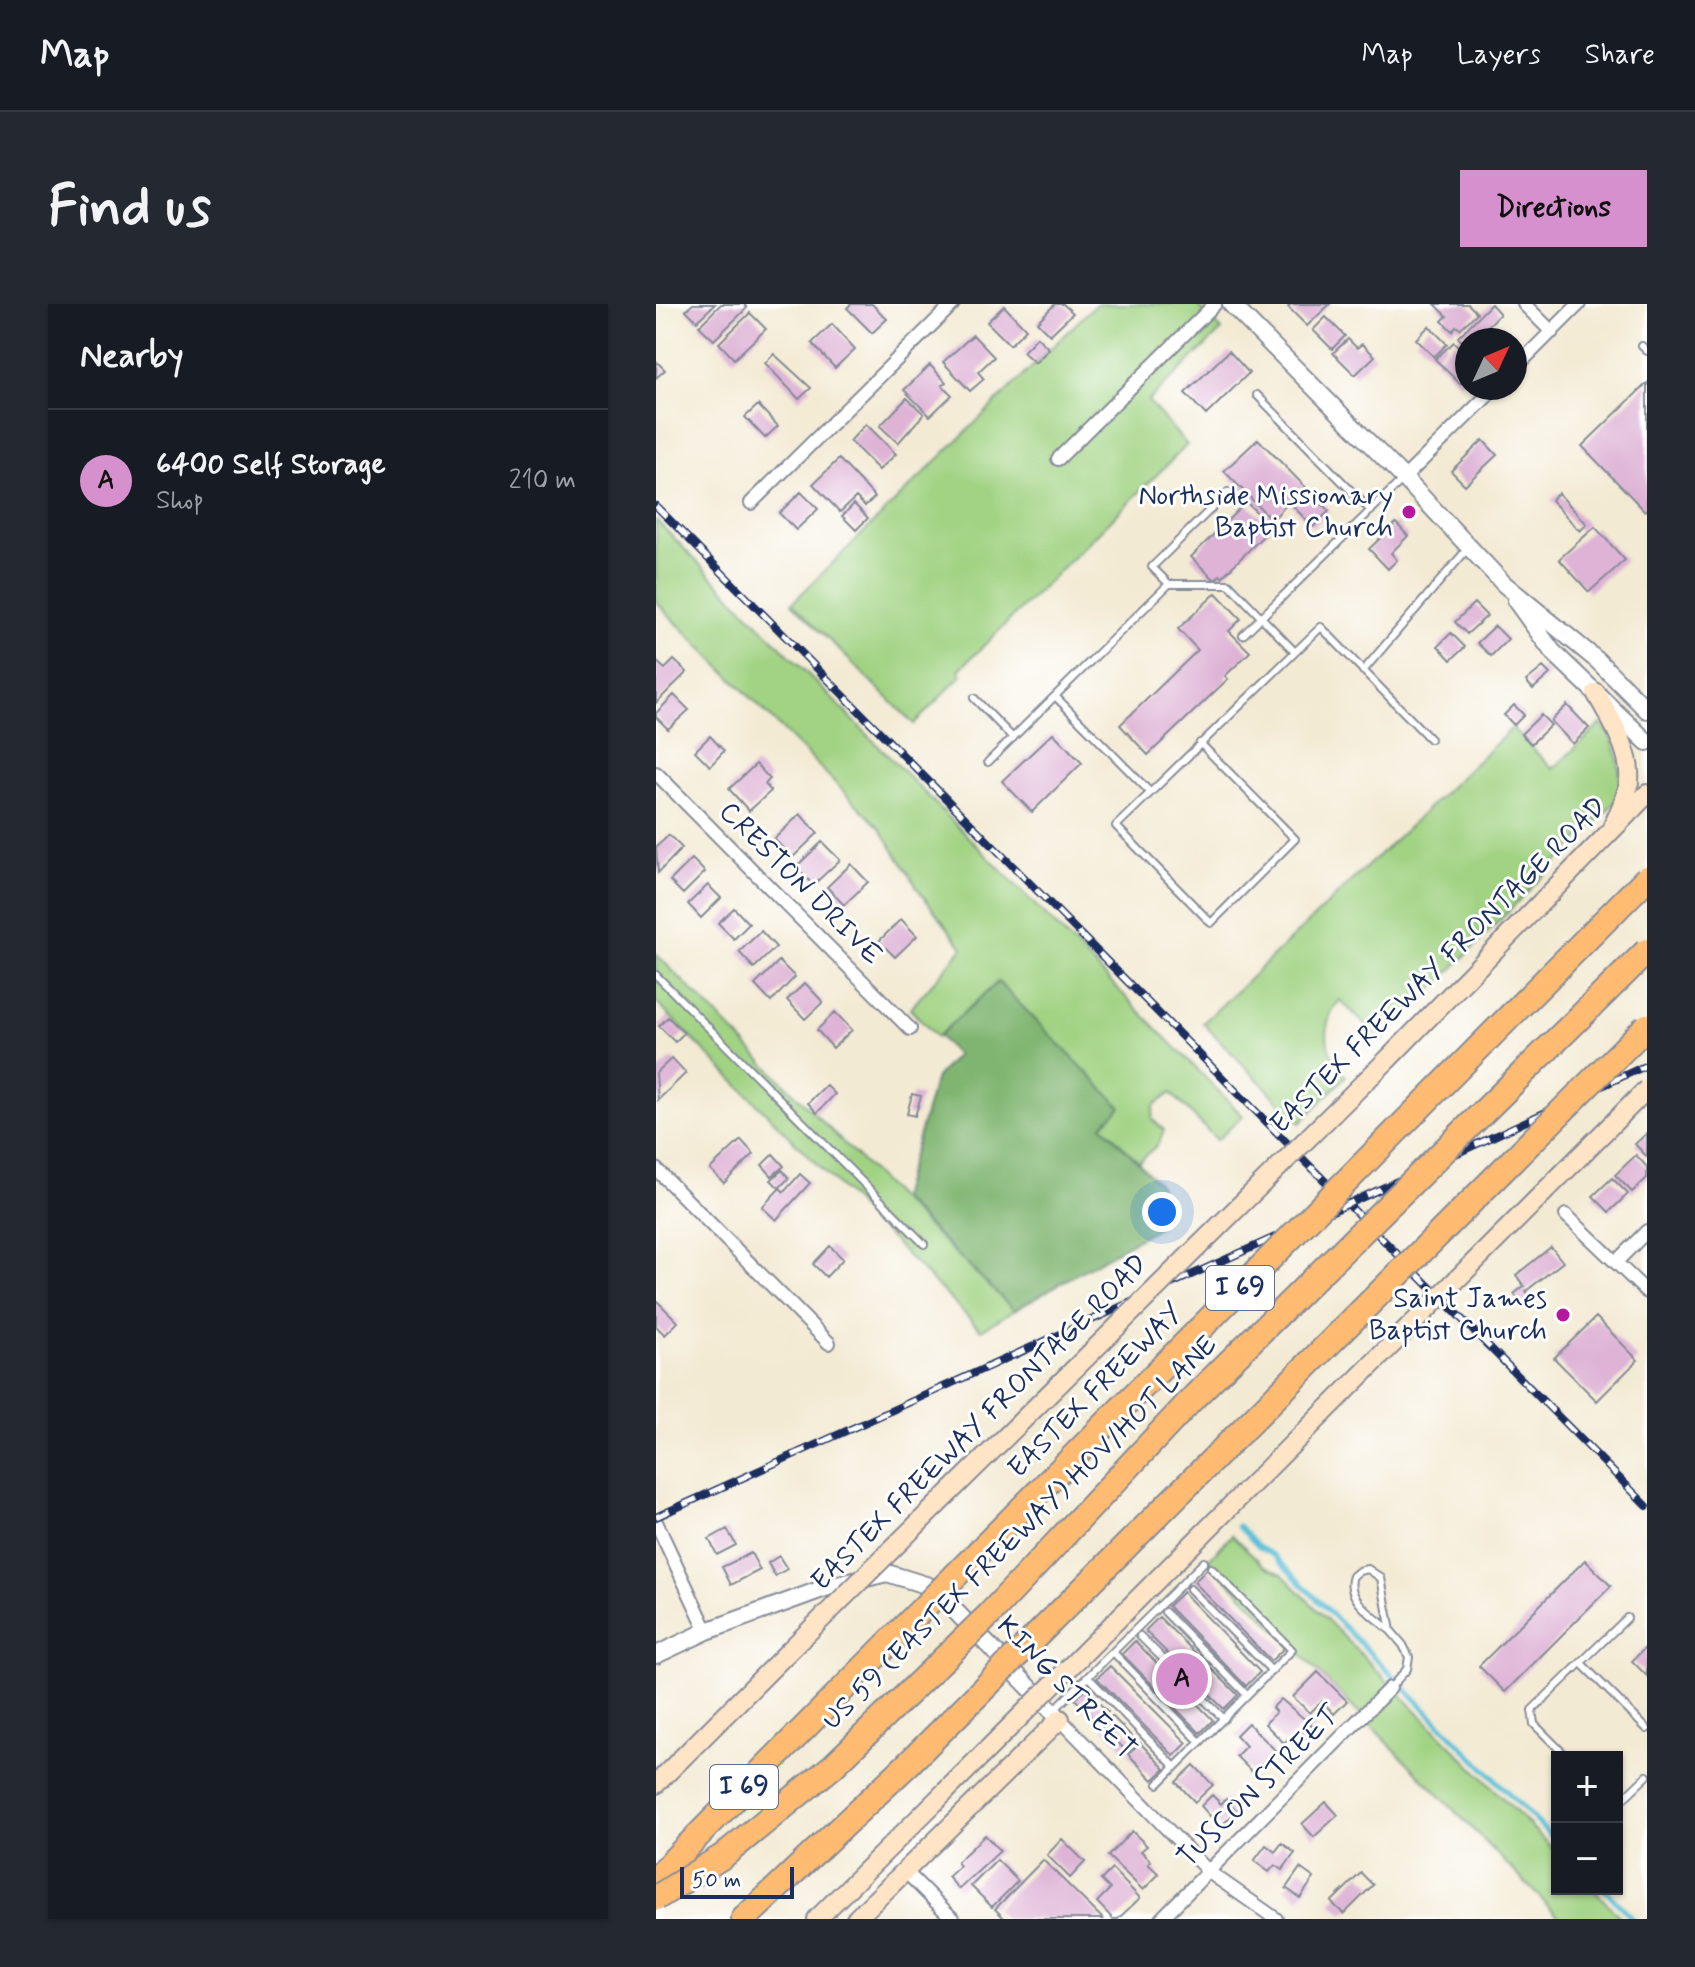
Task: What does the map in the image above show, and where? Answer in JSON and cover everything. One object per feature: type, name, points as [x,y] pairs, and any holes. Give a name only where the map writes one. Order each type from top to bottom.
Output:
[{"type":"highway","name":"EASTEX FREEWAY","points":[[656,1878],[1647,878]]},
{"type":"highway","name":"US 59 (EASTEX FREEWAY) HOV/HOT LANE","points":[[656,1898],[723,1856],[833,1766],[989,1615],[1195,1396],[1647,951]]},
{"type":"highway","points":[[744,1919],[907,1765],[1647,1026]]},
{"type":"main road","points":[[1596,693],[1619,734],[1629,786],[1612,830]]},
{"type":"main road","name":"EASTEX FREEWAY FRONTAGE ROAD","points":[[656,1784],[1389,1058],[1647,794]]},
{"type":"main road","points":[[817,1919],[1647,1089]]},
{"type":"main road","points":[[856,1919],[1056,1715]]},
{"type":"street","points":[[751,503],[953,304]]},
{"type":"street","points":[[1058,459],[1215,304]]},
{"type":"street","points":[[1231,304],[1504,584],[1598,661],[1647,710]]},
{"type":"street","points":[[1524,304],[1552,332]]},
{"type":"street","points":[[1527,356],[1579,304]]},
{"type":"street","points":[[1404,478],[1483,400]]},
{"type":"street","points":[[1504,584],[1552,651],[1647,742]]},
{"type":"street","name":"CRESTON DRIVE","points":[[656,773],[910,1029]]},
{"type":"street","points":[[656,1169],[829,1343]]},
{"type":"street","points":[[1566,1215],[1647,1292]]},
{"type":"street","points":[[1617,1261],[1647,1231]]},
{"type":"street","points":[[656,1522],[707,1631]]},
{"type":"street","name":"KING STREET","points":[[656,1655],[707,1631],[825,1588],[887,1573],[932,1587],[1209,1872],[1276,1919]]},
{"type":"street","name":"TUSCON STREET","points":[[1161,1919],[1390,1688]]},
{"type":"street","points":[[905,1871],[953,1919]]},
{"type":"lane","points":[[1257,395],[1371,511]]},
{"type":"lane","points":[[1243,635],[1404,478]]},
{"type":"lane","points":[[1169,584],[1152,567],[1228,492]]},
{"type":"lane","points":[[1363,671],[1469,547]]},
{"type":"lane","points":[[988,762],[1169,584],[1229,584],[1295,652]]},
{"type":"lane","points":[[1200,743],[1295,839],[1211,923],[1116,826],[1200,743],[1321,627],[1430,739]]},
{"type":"lane","points":[[1055,696],[1150,792]]},
{"type":"lane","points":[[974,698],[1013,738]]},
{"type":"lane","points":[[656,975],[924,1244]]},
{"type":"lane","points":[[1056,1715],[1088,1677],[1204,1562]]},
{"type":"lane","points":[[1158,1784],[1292,1650],[1211,1568]]},
{"type":"lane","points":[[1390,1688],[1407,1669],[1409,1657],[1391,1631],[1355,1599],[1351,1591],[1353,1576],[1359,1571],[1368,1569],[1381,1578],[1391,1631]]},
{"type":"lane","points":[[1190,1589],[1272,1671]]},
{"type":"lane","points":[[1165,1612],[1247,1695]]},
{"type":"lane","points":[[1561,1751],[1534,1724],[1532,1710],[1627,1618]]},
{"type":"lane","points":[[1140,1636],[1224,1719]]},
{"type":"lane","points":[[1113,1652],[1200,1742]]},
{"type":"lane","points":[[1581,1663],[1647,1729]]},
{"type":"lane","points":[[1088,1677],[1175,1767]]},
{"type":"lane","points":[[1623,1799],[1647,1776]]},
{"type":"green space","points":[[1096,304],[1196,304],[1222,330],[1148,401],[1187,445],[959,670],[962,675],[914,724],[792,603]]},
{"type":"green space","points":[[656,520],[1243,1116],[1217,1140],[1171,1093],[1154,1105],[1152,1119],[1164,1130],[1159,1143],[1139,1162],[1102,1125],[1120,1107],[998,982],[937,1037],[910,1009],[963,948],[920,892],[880,828],[656,602]]},
{"type":"green space","points":[[1601,724],[1612,740],[1618,758],[1620,797],[1382,1041],[1340,1000],[1329,1019],[1327,1039],[1333,1058],[1346,1076],[1300,1123],[1203,1023],[1512,728],[1553,769]]},
{"type":"green space","points":[[656,954],[1014,1310],[981,1330],[656,1002]]},
{"type":"green space","points":[[998,982],[1121,1107],[1102,1125],[1160,1185],[1160,1226],[1014,1310],[900,1198],[936,1077],[957,1055],[938,1036]]},
{"type":"green space","points":[[1232,1535],[1263,1565],[1282,1574],[1551,1847],[1551,1895],[1599,1895],[1622,1919],[1561,1919],[1208,1560]]},
{"type":"building","points":[[693,304],[715,304],[697,321],[686,310]]},
{"type":"building","points":[[721,304],[744,304],[747,308],[714,340],[699,326]]},
{"type":"building","points":[[851,304],[872,304],[887,319],[872,333],[847,308]]},
{"type":"building","points":[[1055,304],[1063,304],[1073,313],[1050,335],[1037,322]]},
{"type":"building","points":[[1291,304],[1330,304],[1307,326],[1288,307]]},
{"type":"building","points":[[1435,304],[1468,304],[1477,313],[1461,328],[1456,326],[1452,331],[1442,321],[1447,316]]},
{"type":"building","points":[[1491,304],[1500,314],[1486,328],[1467,328]]},
{"type":"building","points":[[1004,306],[1026,329],[1010,345],[987,322]]},
{"type":"building","points":[[750,313],[766,329],[734,359],[719,343]]},
{"type":"building","points":[[1326,317],[1345,336],[1332,349],[1313,330]]},
{"type":"building","points":[[832,324],[855,349],[835,368],[812,343]]},
{"type":"building","points":[[1429,326],[1447,344],[1434,357],[1416,339]]},
{"type":"building","points":[[973,335],[994,357],[978,372],[984,379],[970,391],[943,362]]},
{"type":"building","points":[[1037,337],[1049,349],[1035,363],[1023,352]]},
{"type":"building","points":[[1348,339],[1357,348],[1362,344],[1375,356],[1355,375],[1333,353]]},
{"type":"building","points":[[1455,343],[1455,379],[1435,359]]},
{"type":"building","points":[[1229,351],[1249,373],[1206,415],[1185,393]]},
{"type":"building","points":[[774,354],[811,388],[799,399],[765,363]]},
{"type":"building","points":[[656,361],[665,370],[656,378]]},
{"type":"building","points":[[930,365],[946,382],[942,385],[952,395],[930,416],[904,390]]},
{"type":"building","points":[[1647,383],[1647,509],[1645,511],[1582,446]]},
{"type":"building","points":[[907,398],[924,414],[898,443],[880,426]]},
{"type":"building","points":[[758,405],[778,426],[765,438],[745,417]]},
{"type":"building","points":[[866,424],[896,454],[879,470],[850,441]]},
{"type":"building","points":[[1258,439],[1329,511],[1313,527],[1289,502],[1272,520],[1224,471]]},
{"type":"building","points":[[1483,440],[1497,455],[1465,485],[1451,471]]},
{"type":"building","points":[[839,459],[875,497],[865,506],[856,497],[840,512],[813,484]]},
{"type":"building","points":[[801,492],[818,509],[796,530],[779,513]]},
{"type":"building","points":[[1558,493],[1587,524],[1580,531],[1551,500]]},
{"type":"building","points":[[1246,502],[1272,527],[1222,577],[1220,575],[1215,580],[1191,557]]},
{"type":"building","points":[[854,504],[868,518],[856,530],[842,516]]},
{"type":"building","points":[[1396,523],[1408,536],[1391,553],[1397,560],[1388,569],[1369,549]]},
{"type":"building","points":[[1595,527],[1625,560],[1589,592],[1559,559]]},
{"type":"building","points":[[1216,593],[1241,619],[1229,631],[1250,652],[1225,676],[1228,679],[1148,755],[1120,725],[1198,650],[1178,629]]},
{"type":"building","points":[[1474,603],[1487,616],[1467,634],[1455,622]]},
{"type":"building","points":[[1495,626],[1508,639],[1491,656],[1477,643]]},
{"type":"building","points":[[1451,633],[1465,647],[1451,660],[1438,646]]},
{"type":"building","points":[[674,660],[687,672],[656,703],[656,661],[665,669]]},
{"type":"building","points":[[1543,667],[1550,674],[1533,689],[1526,681]]},
{"type":"building","points":[[674,695],[689,710],[668,729],[656,713]]},
{"type":"building","points":[[1514,705],[1524,715],[1514,725],[1504,715]]},
{"type":"building","points":[[1567,705],[1589,728],[1573,744],[1551,721]]},
{"type":"building","points":[[1541,715],[1551,725],[1531,744],[1521,734]]},
{"type":"building","points":[[1053,733],[1082,763],[1032,812],[1002,781]]},
{"type":"building","points":[[710,736],[724,751],[710,766],[695,751]]},
{"type":"building","points":[[756,764],[770,779],[765,784],[771,791],[749,811],[729,789]]},
{"type":"building","points":[[800,814],[818,833],[792,858],[774,839]]},
{"type":"building","points":[[669,835],[682,848],[658,873],[656,847]]},
{"type":"building","points":[[822,842],[840,860],[813,885],[796,867]]},
{"type":"building","points":[[692,859],[705,872],[683,894],[670,881]]},
{"type":"building","points":[[851,864],[868,882],[844,905],[827,887]]},
{"type":"building","points":[[708,885],[721,898],[701,918],[688,904]]},
{"type":"building","points":[[734,908],[749,924],[734,939],[718,923]]},
{"type":"building","points":[[901,919],[917,936],[895,957],[879,941]]},
{"type":"building","points":[[761,931],[776,947],[754,968],[739,952]]},
{"type":"building","points":[[779,961],[795,977],[771,1002],[755,985]]},
{"type":"building","points":[[805,983],[823,1002],[805,1019],[787,1000]]},
{"type":"building","points":[[835,1012],[852,1030],[833,1048],[817,1030]]},
{"type":"building","points":[[668,1017],[684,1033],[675,1042],[659,1026]]},
{"type":"building","points":[[672,1058],[686,1073],[658,1100],[656,1073]]},
{"type":"building","points":[[826,1085],[835,1094],[817,1113],[808,1103]]},
{"type":"building","points":[[912,1094],[921,1096],[915,1116],[907,1114]]},
{"type":"building","points":[[1647,1133],[1647,1157],[1635,1144]]},
{"type":"building","points":[[741,1140],[754,1154],[724,1183],[710,1169]]},
{"type":"building","points":[[773,1154],[784,1166],[772,1176],[762,1165]]},
{"type":"building","points":[[1636,1155],[1647,1167],[1647,1178],[1632,1192],[1615,1175]]},
{"type":"building","points":[[782,1170],[789,1178],[779,1188],[771,1180]]},
{"type":"building","points":[[800,1174],[810,1183],[776,1220],[762,1207],[780,1188],[784,1192]]},
{"type":"building","points":[[1612,1178],[1628,1194],[1609,1212],[1593,1196]]},
{"type":"building","points":[[830,1246],[843,1259],[826,1277],[813,1264]]},
{"type":"building","points":[[1551,1247],[1563,1262],[1526,1291],[1531,1298],[1523,1305],[1514,1294],[1524,1286],[1516,1275]]},
{"type":"building","points":[[656,1300],[678,1322],[665,1335],[656,1326]]},
{"type":"building","points":[[1596,1317],[1638,1360],[1597,1401],[1554,1358]]},
{"type":"building","points":[[727,1529],[736,1545],[717,1555],[709,1539]]},
{"type":"building","points":[[751,1553],[760,1570],[731,1585],[722,1567]]},
{"type":"building","points":[[779,1556],[787,1569],[775,1576],[768,1563]]},
{"type":"building","points":[[1585,1560],[1611,1586],[1505,1692],[1479,1666]]},
{"type":"building","points":[[1207,1569],[1284,1648],[1271,1661],[1194,1582]]},
{"type":"building","points":[[1183,1592],[1260,1672],[1246,1686],[1168,1606]]},
{"type":"building","points":[[1159,1617],[1238,1695],[1224,1709],[1145,1631]]},
{"type":"building","points":[[1135,1641],[1213,1720],[1200,1733],[1122,1654]]},
{"type":"building","points":[[1647,1646],[1647,1676],[1632,1661]]},
{"type":"building","points":[[1110,1666],[1187,1743],[1174,1756],[1097,1678]]},
{"type":"building","points":[[1318,1672],[1347,1701],[1334,1714],[1322,1701],[1310,1713],[1293,1697]]},
{"type":"building","points":[[1085,1689],[1108,1712],[1097,1722],[1075,1699]]},
{"type":"building","points":[[1281,1699],[1316,1729],[1307,1738],[1298,1729],[1284,1743],[1265,1724],[1276,1712],[1272,1708]]},
{"type":"building","points":[[1112,1716],[1137,1742],[1127,1752],[1102,1726]]},
{"type":"building","points":[[1248,1723],[1275,1750],[1253,1773],[1236,1756],[1246,1746],[1236,1735]]},
{"type":"building","points":[[1140,1743],[1165,1769],[1153,1780],[1128,1754]]},
{"type":"building","points":[[1194,1765],[1213,1785],[1195,1802],[1176,1782]]},
{"type":"building","points":[[1212,1795],[1221,1804],[1226,1799],[1237,1811],[1220,1827],[1201,1806]]},
{"type":"building","points":[[1326,1802],[1338,1815],[1314,1837],[1302,1824]]},
{"type":"building","points":[[1132,1831],[1147,1846],[1141,1851],[1151,1861],[1148,1864],[1159,1874],[1143,1890],[1108,1856]]},
{"type":"building","points":[[985,1835],[1000,1851],[959,1889],[948,1877],[960,1866],[957,1862]]},
{"type":"building","points":[[1062,1839],[1085,1862],[1070,1878],[1047,1855]]},
{"type":"building","points":[[1282,1843],[1295,1853],[1282,1870],[1275,1865],[1269,1872],[1254,1861],[1266,1845],[1275,1852]]},
{"type":"building","points":[[997,1860],[1018,1881],[992,1907],[971,1886]]},
{"type":"building","points":[[1043,1860],[1103,1919],[1005,1919],[995,1909]]},
{"type":"building","points":[[1300,1868],[1314,1878],[1300,1898],[1286,1888]]},
{"type":"building","points":[[1112,1869],[1140,1898],[1118,1919],[1113,1919],[1097,1902],[1110,1889],[1101,1880]]},
{"type":"building","points":[[1361,1873],[1373,1885],[1344,1914],[1331,1902]]},
{"type":"waterway","points":[[1238,1526],[1260,1548],[1273,1555],[1551,1836]]},
{"type":"waterway","points":[[1610,1895],[1633,1919]]},
{"type":"railway","points":[[656,506],[1647,1506]]},
{"type":"railway","points":[[656,1517],[1647,1065]]},
{"type":"place","name":"Northside Missionary Baptist Church","points":[[1409,512]]},
{"type":"place","name":"Saint James Baptist Church","points":[[1563,1315]]},
{"type":"place","name":"6400 Self Storage","points":[[1182,1679]]}]
